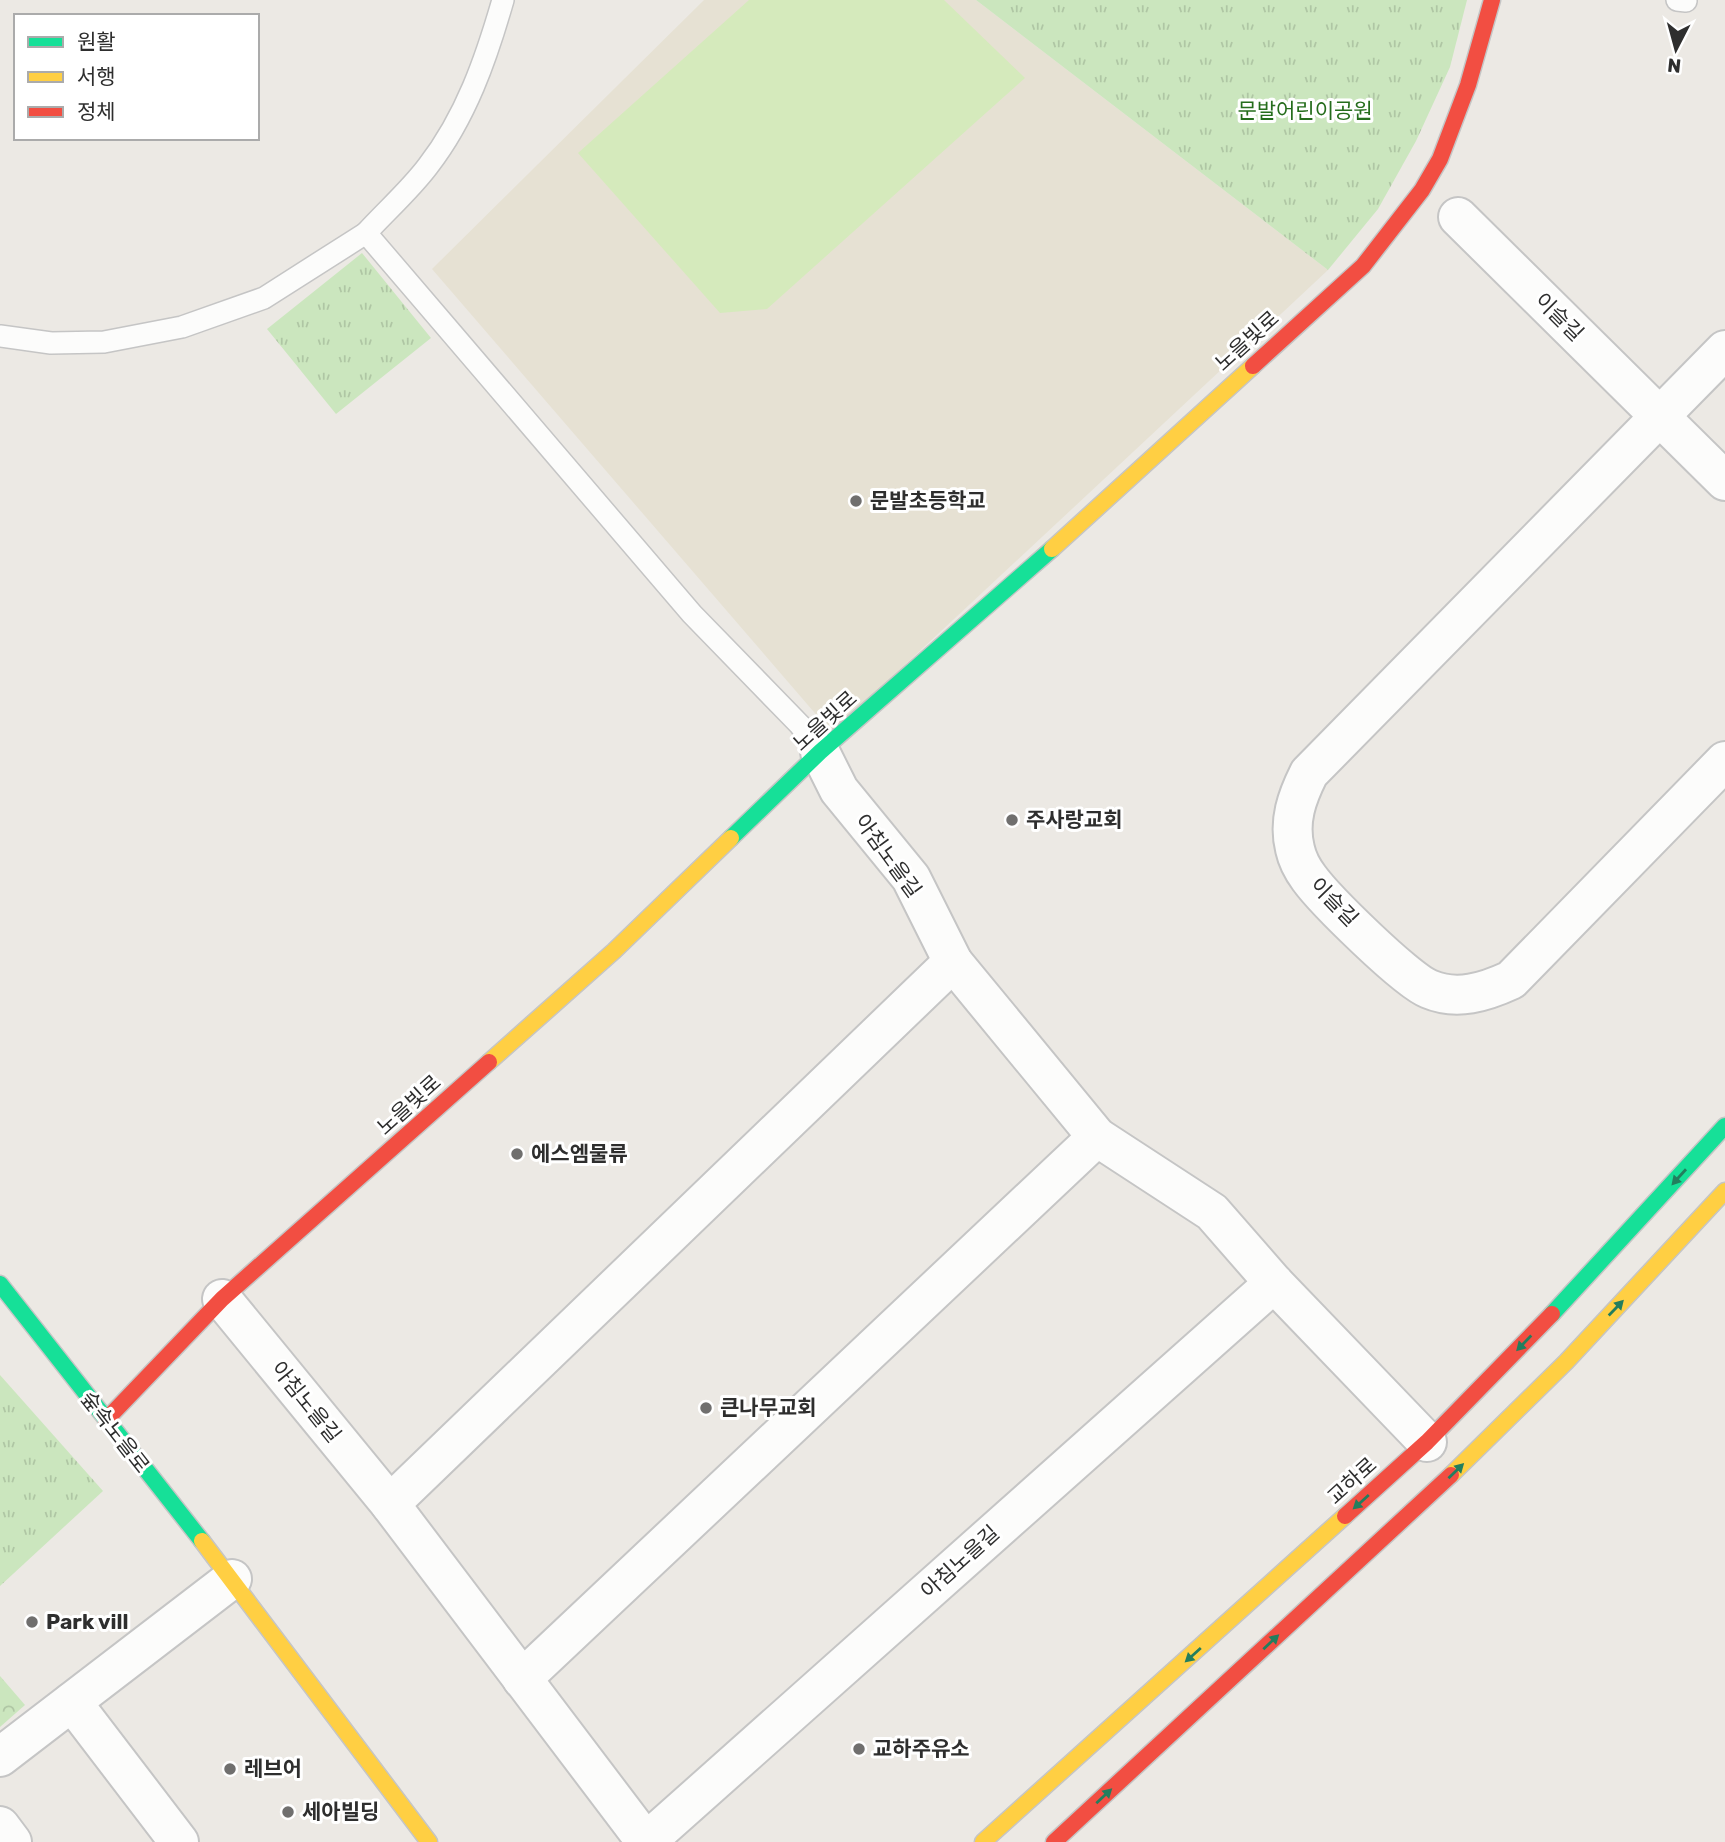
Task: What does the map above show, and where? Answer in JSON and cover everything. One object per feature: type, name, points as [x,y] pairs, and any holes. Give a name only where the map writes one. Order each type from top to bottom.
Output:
[{"type":"street","name":"노을빛로","points":[[106,1420],[222,1299],[614,951],[820,752],[1048,552],[1363,266],[1422,190],[1440,159],[1468,85],[1492,0]]},
{"type":"street","name":"이슬길","points":[[1458,217],[1725,481]]},
{"type":"street","name":"이슬길","points":[[1725,351],[1309,773],[1297,797],[1292,824],[1295,851],[1308,878],[1409,979],[1431,990],[1458,995],[1488,991],[1511,980],[1725,761]]},
{"type":"street","name":"아침노을길","points":[[820,752],[839,790],[911,878],[953,962],[1097,1137],[1212,1212],[1274,1283],[1427,1442]]},
{"type":"street","points":[[390,1504],[953,962]]},
{"type":"street","name":"교하로","points":[[983,1842],[1427,1442],[1570,1296],[1725,1126]]},
{"type":"street","points":[[522,1679],[1097,1137]]},
{"type":"street","points":[[1054,1842],[1455,1472],[1679,1244],[1725,1191]]},
{"type":"street","name":"아침노을길","points":[[222,1299],[390,1504],[646,1842],[1274,1283]]},
{"type":"street","name":"숲속노을로","points":[[0,1284],[232,1579],[429,1842]]},
{"type":"street","points":[[0,1757],[232,1579]]},
{"type":"street","points":[[72,1702],[179,1842]]},
{"type":"street","points":[[0,1826],[12,1842]]},
{"type":"lane","points":[[0,336],[51,344],[104,342],[182,327],[264,298],[366,233],[428,166],[460,115],[486,60],[503,0]]},
{"type":"lane","points":[[1677,0],[1686,1]]},
{"type":"lane","points":[[366,233],[667,584],[800,725],[820,752]]},
{"type":"shaded area","name":"문발초등학교","points":[[704,0],[976,0],[1328,270],[832,733],[432,269]]},
{"type":"green space","points":[[749,0],[944,0],[1025,78],[767,309],[720,313],[578,153]]},
{"type":"green space","name":"문발어린이공원","points":[[976,0],[1467,0],[1450,67],[1416,141],[1378,209],[1328,270]]},
{"type":"green space","points":[[362,253],[431,338],[336,414],[267,329]]},
{"type":"green space","points":[[0,1375],[103,1491],[0,1586]]},
{"type":"green space","points":[[0,1676],[25,1705],[0,1727]]},
{"type":"traffic: fast","points":[[731,838],[820,752],[1052,549]]},
{"type":"traffic: fast","points":[[1552,1314],[1725,1126]]},
{"type":"traffic: fast","points":[[0,1284],[202,1541]]},
{"type":"traffic: slow","points":[[1052,549],[1253,366]]},
{"type":"traffic: slow","points":[[489,1062],[614,951],[731,838]]},
{"type":"traffic: slow","points":[[1451,1475],[1566,1362],[1725,1191]]},
{"type":"traffic: slow","points":[[983,1842],[1345,1516]]},
{"type":"traffic: slow","points":[[202,1541],[429,1842]]},
{"type":"traffic: jam","points":[[1253,366],[1363,266],[1422,190],[1440,159],[1468,85],[1492,0]]},
{"type":"traffic: jam","points":[[106,1420],[222,1299],[489,1062]]},
{"type":"traffic: jam","points":[[1345,1516],[1427,1442],[1552,1314]]},
{"type":"traffic: jam","points":[[1054,1842],[1451,1475]]},
{"type":"place","name":"문발초등학교","points":[[856,501]]},
{"type":"place","name":"주사랑교회","points":[[1012,820]]},
{"type":"place","name":"에스엠물류","points":[[517,1154]]},
{"type":"place","name":"큰나무교회","points":[[706,1408]]},
{"type":"place","name":"Park vill","points":[[32,1622]]},
{"type":"place","name":"교하주유소","points":[[859,1749]]},
{"type":"place","name":"레브어","points":[[230,1769]]},
{"type":"place","name":"세아빌딩","points":[[288,1812]]}]
